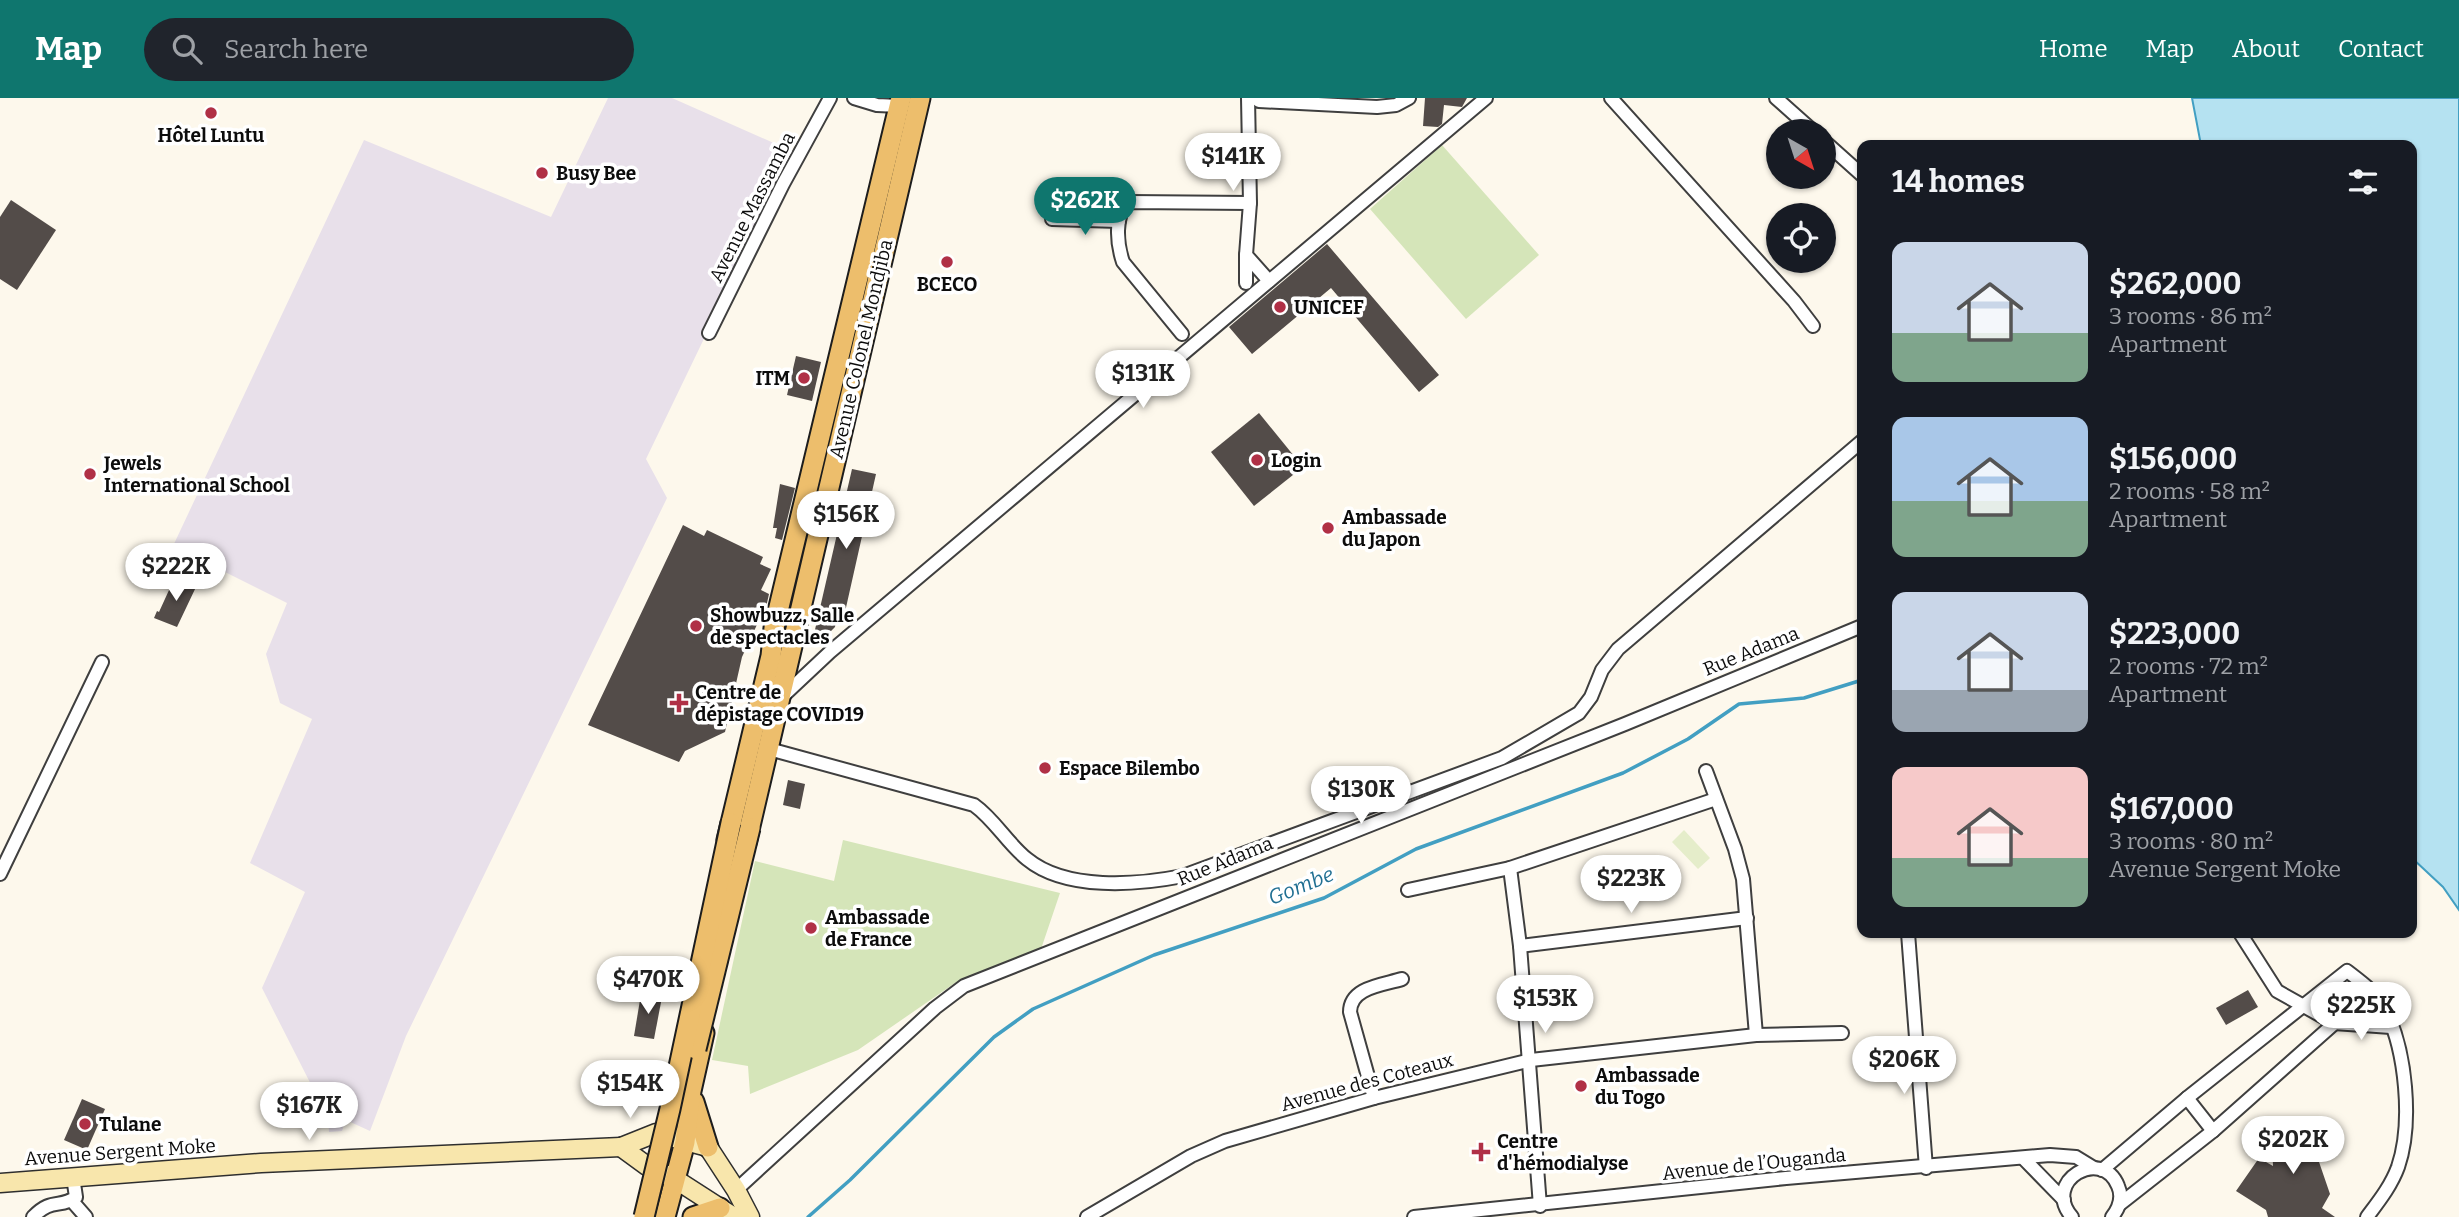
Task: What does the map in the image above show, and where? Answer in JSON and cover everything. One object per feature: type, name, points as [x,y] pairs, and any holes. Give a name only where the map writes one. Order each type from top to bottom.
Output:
[{"type":"main road","name":"Avenue Colonel Mondjiba","points":[[880,224],[920,98]]},
{"type":"main road","name":"Avenue Colonel Mondjiba","points":[[663,1213],[685,1142],[691,1091],[741,825],[880,224],[900,102]]},
{"type":"main road","name":"Avenue Colonel Mondjiba","points":[[639,1211],[647,1166],[741,825],[769,749],[771,696]]},
{"type":"main road","points":[[741,825],[663,1213],[639,1211],[670,1109],[741,825]]},
{"type":"main road","points":[[691,1091],[708,1147],[750,1217]]},
{"type":"main road","points":[[663,1106],[688,1111]]},
{"type":"main road","points":[[656,1133],[708,1147]]},
{"type":"main road","name":"Avenue Sergent Moke","points":[[0,1183],[261,1163],[621,1147],[656,1133]]},
{"type":"main road","points":[[621,1147],[647,1166],[675,1178],[727,1213]]},
{"type":"main road","points":[[693,1217],[727,1213]]},
{"type":"street","name":"Avenue Massamba","points":[[709,333],[783,184],[830,98]]},
{"type":"street","points":[[854,98],[877,105],[900,102]]},
{"type":"street","points":[[1246,283],[1250,203],[1248,98]]},
{"type":"street","points":[[1255,98],[1377,107],[1395,105],[1409,98]]},
{"type":"street","points":[[771,696],[830,652],[1486,98]]},
{"type":"street","points":[[1611,98],[1794,301],[1813,326]]},
{"type":"street","points":[[1776,98],[1800,119]]},
{"type":"street","points":[[1836,152],[1857,171]]},
{"type":"street","points":[[1182,334],[1127,270],[1120,255],[1120,212],[1128,202],[1250,203]]},
{"type":"street","points":[[1052,219],[1119,221]]},
{"type":"street","points":[[1246,255],[1269,281]]},
{"type":"street","points":[[769,749],[974,805],[990,817],[1028,860],[1048,872],[1069,879],[1146,884],[1183,876],[1502,758],[1566,723],[1579,713],[1591,696],[1602,670],[1618,649],[1857,445]]},
{"type":"street","name":"Rue Adama","points":[[736,1190],[935,1007],[964,986],[1857,631]]},
{"type":"street","points":[[0,874],[102,662]]},
{"type":"street","points":[[1706,771],[1743,879],[1756,1035]]},
{"type":"street","points":[[1408,890],[1510,868],[1716,799]]},
{"type":"street","points":[[1510,868],[1531,1060],[1540,1206]]},
{"type":"street","points":[[1520,946],[1746,918]]},
{"type":"street","points":[[1908,938],[1926,1168]]},
{"type":"street","points":[[2243,938],[2277,991],[2334,1023],[2391,1027]]},
{"type":"street","points":[[2098,1169],[2347,971],[2371,990],[2384,1009],[2391,1027],[2407,1101],[2405,1138],[2398,1168],[2384,1195],[2367,1217]]},
{"type":"street","points":[[1374,1098],[1350,1012],[1350,1003],[1355,995],[1402,979]]},
{"type":"street","points":[[2112,1217],[2120,1204],[2213,1131],[2371,990]]},
{"type":"street","name":"Avenue des Coteaux","points":[[1087,1217],[1191,1156],[1226,1142],[1374,1098],[1531,1060],[1756,1035],[1842,1033]]},
{"type":"street","points":[[2186,1098],[2213,1131]]},
{"type":"street","name":"Avenue de l’Ouganda","points":[[1414,1217],[1540,1206],[1786,1178],[1926,1168],[2063,1154],[2076,1157],[2098,1169]]},
{"type":"street","points":[[2024,1159],[2067,1212]]},
{"type":"street","points":[[2067,1212],[2066,1184],[2071,1177],[2085,1169],[2098,1169],[2118,1184],[2120,1204]]},
{"type":"street","points":[[33,1217],[47,1204],[72,1201],[76,1197],[73,1177]]},
{"type":"street","points":[[72,1201],[86,1217]]},
{"type":"shaded area","points":[[608,98],[672,98],[794,152],[646,459],[667,498],[406,1036],[370,1131],[346,1120],[342,1131],[329,1132],[328,1118],[262,988],[305,892],[250,863],[312,719],[280,703],[266,654],[287,603],[173,546],[364,140],[551,217]]},
{"type":"green space","points":[[1442,145],[1539,255],[1466,319],[1370,209]]},
{"type":"green space","points":[[1684,830],[1710,858],[1698,869],[1672,842]]},
{"type":"green space","points":[[843,840],[1060,893],[1040,952],[955,983],[858,1050],[750,1094],[748,1066],[712,1060],[755,861],[834,881]]},
{"type":"water","points":[[2192,98],[2459,98],[2459,910],[2443,887],[2417,863],[2417,140],[2200,140]]},
{"type":"building","points":[[1425,98],[1467,98],[1462,107],[1444,105],[1442,124],[1438,127],[1423,126]]},
{"type":"building","points":[[11,200],[56,230],[17,290],[0,279],[0,217]]},
{"type":"building","name":"UNICEF","points":[[1327,244],[1439,375],[1419,392],[1331,288],[1252,354],[1229,327]]},
{"type":"building","name":"ITM","points":[[796,356],[821,362],[812,401],[787,395]]},
{"type":"building","name":"Login","points":[[1259,413],[1303,467],[1254,506],[1211,452]]},
{"type":"building","points":[[852,469],[876,474],[845,612],[838,611],[835,627],[825,637],[814,634]]},
{"type":"building","points":[[780,484],[795,488],[782,540],[775,538],[777,528],[773,528]]},
{"type":"building","name":"Showbuzz, Salle de spectacles","points":[[683,525],[704,536],[707,530],[763,557],[760,564],[771,569],[761,590],[769,594],[767,603],[742,657],[725,732],[685,751],[679,762],[588,725]]},
{"type":"building","points":[[175,577],[196,587],[177,627],[154,618]]},
{"type":"building","points":[[788,780],[805,784],[800,809],[783,805]]},
{"type":"building","points":[[2248,990],[2258,1007],[2226,1025],[2216,1008]]},
{"type":"building","points":[[641,994],[662,997],[654,1039],[634,1036]]},
{"type":"building","name":"Tulane","points":[[82,1099],[105,1109],[87,1150],[64,1140]]},
{"type":"building","points":[[2319,1116],[2340,1132],[2339,1140],[2318,1159],[2330,1194],[2322,1208],[2335,1217],[2268,1217],[2266,1210],[2236,1191],[2259,1158],[2273,1166],[2272,1143],[2304,1138],[2300,1133],[2308,1126],[2312,1132]]},
{"type":"waterway","name":"Gombe","points":[[808,1217],[850,1180],[994,1037],[1033,1009],[1154,955],[1324,898],[1416,849],[1623,773],[1688,739],[1739,704],[1804,698],[1857,682]]},
{"type":"place","name":"Hôtel Luntu","points":[[211,113]]},
{"type":"place","name":"Busy Bee","points":[[542,173]]},
{"type":"place","name":"BCECO","points":[[947,262]]},
{"type":"place","name":"UNICEF","points":[[1280,307]]},
{"type":"place","name":"ITM","points":[[804,378]]},
{"type":"place","name":"Login","points":[[1257,460]]},
{"type":"place","name":"Jewels International School","points":[[90,474]]},
{"type":"place","name":"Ambassade du Japon","points":[[1328,528]]},
{"type":"place","name":"Showbuzz, Salle de spectacles","points":[[696,626]]},
{"type":"place","name":"Centre de dépistage COVID19","points":[[679,703]]},
{"type":"place","name":"Espace Bilembo","points":[[1045,768]]},
{"type":"place","name":"Ambassade de France","points":[[811,928]]},
{"type":"place","name":"Ambassade du Togo","points":[[1581,1086]]},
{"type":"place","name":"Tulane","points":[[85,1124]]},
{"type":"place","name":"Centre d'hémodialyse","points":[[1481,1152]]}]
